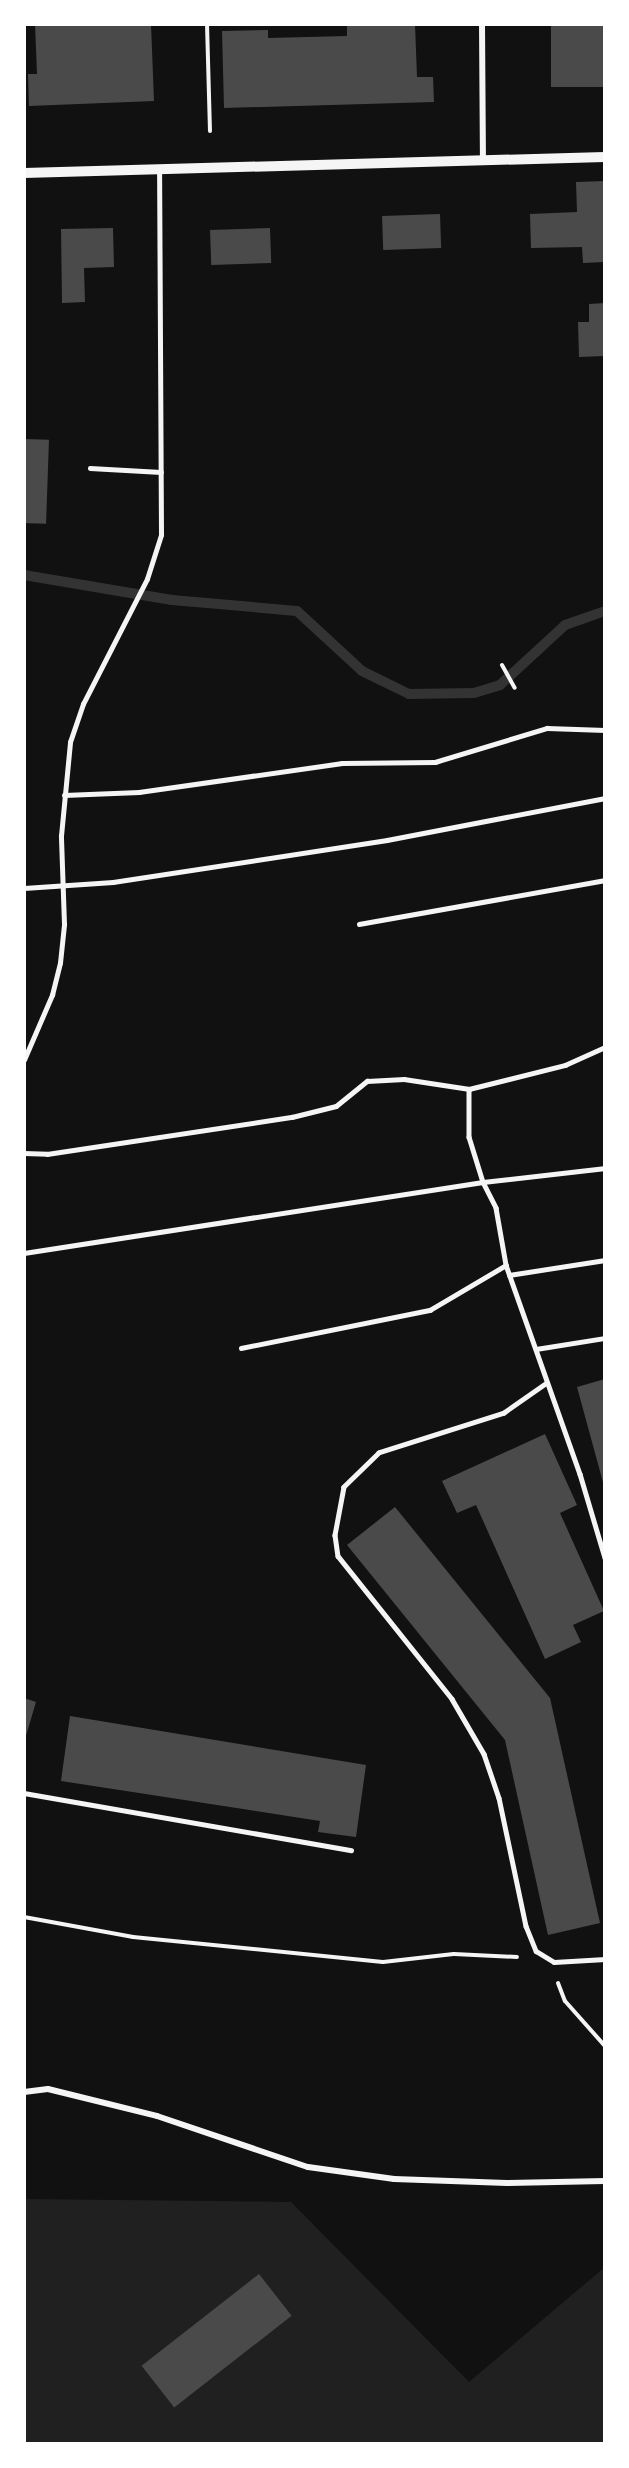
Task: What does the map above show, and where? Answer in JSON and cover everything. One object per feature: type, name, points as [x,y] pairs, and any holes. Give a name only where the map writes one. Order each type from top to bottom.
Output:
[{"type":"street","points":[[482,24],[483,160]]},
{"type":"street","points":[[24,173],[605,156]]},
{"type":"street","points":[[24,2092],[48,2089],[158,2116],[308,2167],[394,2179],[507,2183],[605,2181]]},
{"type":"lane","points":[[24,1060],[52,995],[60,963],[64,795],[70,742],[83,704],[147,579],[161,535],[159,169]]},
{"type":"lane","points":[[90,468],[161,472]]},
{"type":"lane","points":[[64,795],[139,792],[342,763],[435,762],[547,728],[605,730]]},
{"type":"lane","points":[[24,888],[63,888],[387,840],[605,798]]},
{"type":"lane","points":[[359,924],[605,880]]},
{"type":"lane","points":[[24,1153],[47,1154],[292,1117],[336,1106],[368,1081],[404,1079],[469,1089],[565,1065],[605,1047]]},
{"type":"lane","points":[[469,1089],[469,1137],[483,1182],[496,1208],[509,1275],[605,1558]]},
{"type":"lane","points":[[24,1253],[483,1182],[605,1168]]},
{"type":"lane","points":[[509,1275],[605,1260]]},
{"type":"lane","points":[[242,1348],[430,1310],[506,1264]]},
{"type":"lane","points":[[536,1349],[605,1338]]},
{"type":"lane","points":[[547,1383],[504,1413],[379,1453],[344,1487],[335,1535],[338,1556],[452,1699],[479,1744],[499,1798],[526,1926],[536,1951],[554,1962],[605,1959]]},
{"type":"lane","points":[[24,1793],[351,1850]]},
{"type":"path","points":[[207,24],[210,131]]},
{"type":"path","points":[[502,665],[514,688]]},
{"type":"path","points":[[24,1917],[133,1937],[383,1962],[454,1954],[554,1962],[565,2001],[605,2046]]},
{"type":"shaded area","points":[[24,2199],[291,2202],[469,2382],[605,2267],[605,2444],[24,2444]]},
{"type":"building","points":[[35,24],[151,24],[154,101],[29,106],[28,74],[37,74]]},
{"type":"building","points":[[347,24],[415,24],[417,77],[433,77],[434,102],[224,108],[222,31],[268,30],[268,38],[347,36]]},
{"type":"building","points":[[551,24],[605,24],[605,87],[551,87]]},
{"type":"building","points":[[605,181],[605,262],[583,263],[582,247],[531,248],[530,214],[577,212],[576,182]]},
{"type":"building","points":[[440,214],[441,248],[383,250],[382,216]]},
{"type":"building","points":[[113,228],[114,267],[84,268],[85,302],[62,303],[61,229]]},
{"type":"building","points":[[270,228],[271,263],[211,265],[210,230]]},
{"type":"building","points":[[605,303],[605,356],[579,357],[578,322],[589,322],[589,304]]},
{"type":"building","points":[[24,439],[49,440],[46,524],[24,523]]},
{"type":"building","points":[[605,1379],[605,1486],[604,1486],[577,1387]]},
{"type":"building","points":[[545,1434],[577,1505],[560,1513],[604,1611],[573,1625],[581,1642],[545,1659],[476,1505],[457,1513],[442,1481]]},
{"type":"building","points":[[395,1507],[550,1698],[600,1923],[548,1935],[505,1740],[347,1545]]},
{"type":"building","points":[[24,1698],[36,1702],[25,1739],[24,1739]]},
{"type":"building","points":[[70,1716],[366,1765],[356,1837],[318,1832],[320,1821],[61,1781]]},
{"type":"building","points":[[259,2274],[292,2316],[174,2407],[142,2366]]},
{"type":"waterway","points":[[24,575],[172,600],[297,611],[362,671],[409,694],[474,693],[500,685],[565,625],[605,611]]}]
